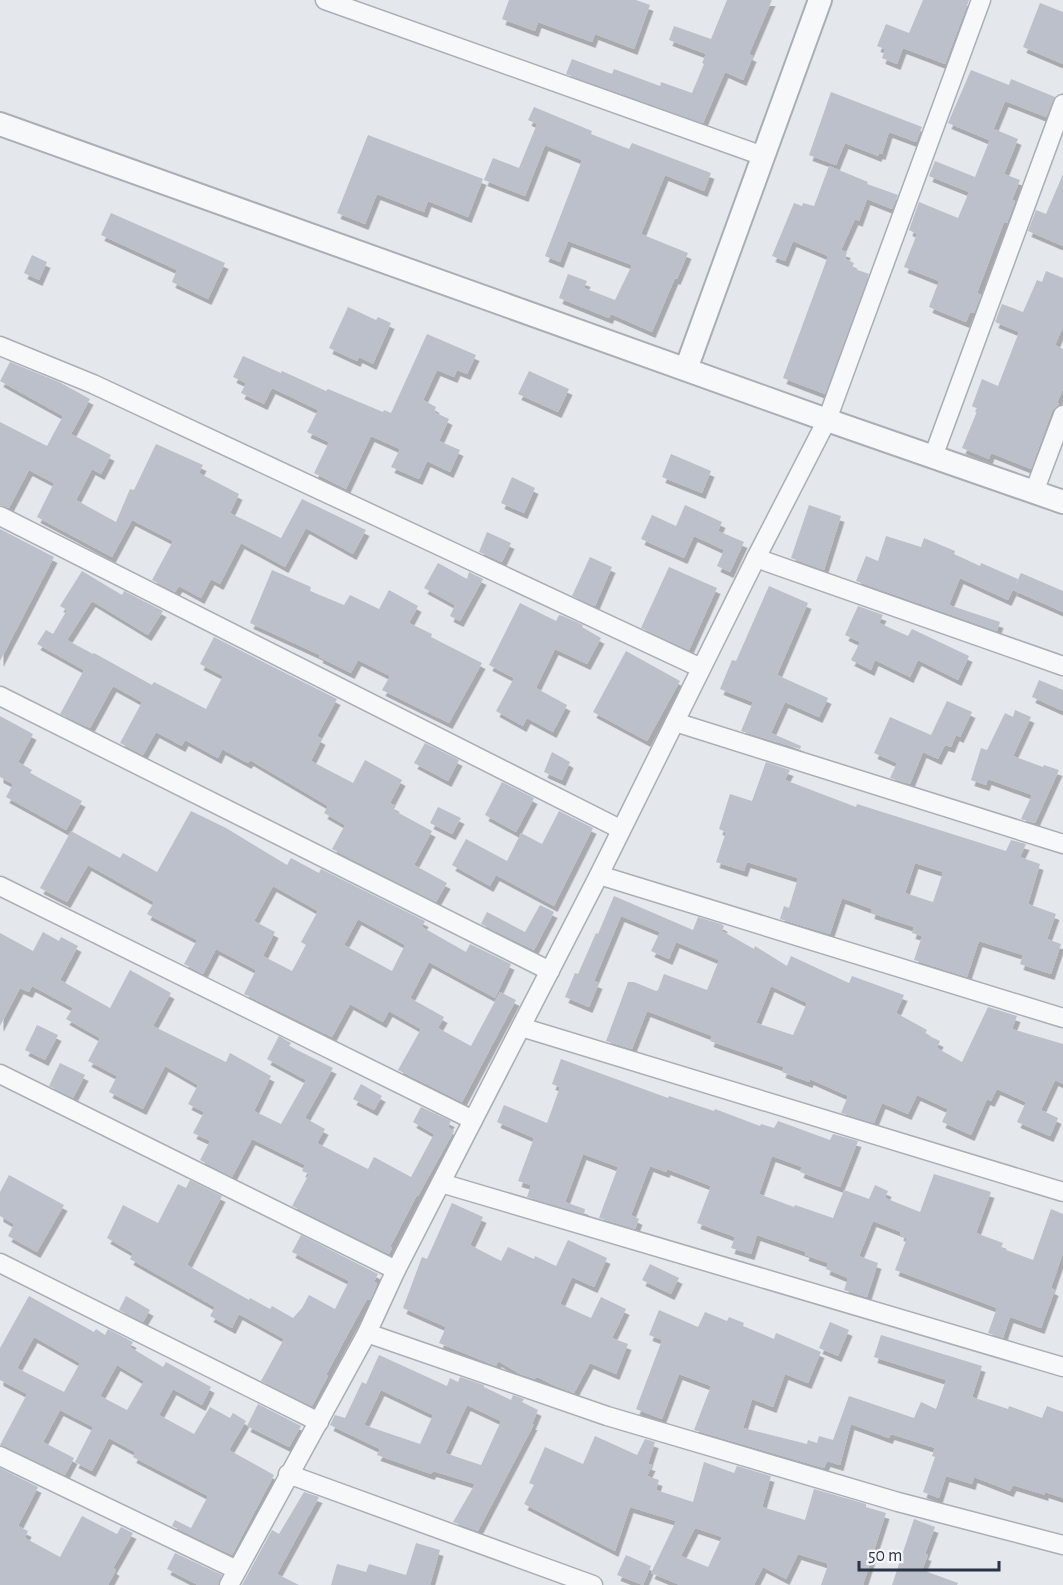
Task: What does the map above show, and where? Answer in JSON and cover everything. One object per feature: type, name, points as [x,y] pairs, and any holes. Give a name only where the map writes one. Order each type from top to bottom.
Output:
[{"type":"street","points":[[325,0],[763,156]]},
{"type":"street","points":[[686,369],[820,0]]},
{"type":"street","points":[[0,1456],[233,1578],[367,1333],[396,1270],[599,875],[620,829],[827,420],[981,0]]},
{"type":"street","points":[[933,457],[1063,104]]},
{"type":"street","points":[[0,124],[827,420],[1063,502]]},
{"type":"street","points":[[0,346],[93,384],[701,668]]},
{"type":"street","points":[[1034,492],[1063,415]]},
{"type":"street","points":[[0,516],[620,829]]},
{"type":"street","points":[[756,558],[1063,666]]},
{"type":"street","points":[[0,696],[550,971]]},
{"type":"street","points":[[675,722],[1063,844]]},
{"type":"street","points":[[599,875],[1063,1018]]},
{"type":"street","points":[[0,886],[473,1120]]},
{"type":"street","points":[[521,1027],[1063,1192]]},
{"type":"street","points":[[0,1074],[396,1270]]},
{"type":"street","points":[[441,1183],[1063,1367]]},
{"type":"street","points":[[0,1263],[319,1422]]},
{"type":"street","points":[[367,1333],[607,1416],[898,1502],[1063,1545]]},
{"type":"street","points":[[288,1474],[593,1585]]},
{"type":"building","points":[[509,0],[636,0],[650,5],[634,49],[595,34],[592,42],[538,22],[535,31],[502,19]]},
{"type":"building","points":[[727,0],[772,0],[749,54],[753,56],[743,80],[725,72],[703,123],[566,74],[572,59],[612,74],[614,69],[660,86],[661,82],[692,93],[706,54],[669,40],[674,26],[711,39]]},
{"type":"building","points":[[923,0],[969,0],[945,64],[903,48],[897,64],[882,58],[885,49],[877,46],[886,24],[909,33]]},
{"type":"building","points":[[1040,3],[1063,12],[1063,64],[1023,47]]},
{"type":"building","points":[[971,70],[1009,85],[1011,79],[1055,97],[1046,117],[1005,101],[989,140],[948,123]]},
{"type":"building","points":[[831,92],[922,127],[916,142],[889,132],[882,154],[879,153],[878,156],[845,143],[836,165],[809,155]]},
{"type":"building","points":[[534,107],[629,149],[632,143],[711,173],[704,191],[665,175],[641,234],[688,253],[652,332],[611,314],[609,318],[559,298],[568,274],[587,281],[584,288],[615,300],[632,265],[568,241],[560,262],[545,256],[582,160],[545,145],[525,196],[484,180],[493,158],[519,168],[537,124],[528,120]]},
{"type":"building","points":[[994,129],[1018,139],[1004,174],[1020,180],[1012,200],[1015,201],[1007,223],[1004,222],[977,293],[981,295],[974,313],[970,312],[966,322],[929,307],[939,281],[904,267],[917,234],[909,230],[919,202],[958,218],[969,192],[929,176],[935,161],[975,177]]},
{"type":"building","points":[[368,135],[483,179],[468,217],[428,201],[424,212],[377,194],[365,224],[337,213]]},
{"type":"building","points":[[829,166],[868,182],[867,184],[898,195],[892,209],[867,199],[859,221],[855,219],[841,250],[847,252],[845,259],[854,263],[852,268],[869,274],[825,394],[783,378],[828,256],[793,241],[785,261],[772,256],[794,203],[814,206]]},
{"type":"building","points":[[1063,174],[1063,246],[1028,231],[1036,210],[1046,214]]},
{"type":"building","points":[[111,213],[225,263],[208,299],[172,282],[177,270],[101,235]]},
{"type":"building","points":[[32,255],[47,262],[39,280],[24,273]]},
{"type":"building","points":[[1046,271],[1063,278],[1063,327],[1055,345],[1063,349],[1063,389],[1057,403],[1059,404],[1052,411],[1031,469],[991,453],[989,459],[962,448],[978,409],[972,406],[982,379],[998,386],[1019,332],[995,322],[1002,304],[1023,312],[1037,280],[1042,282]]},
{"type":"building","points":[[348,307],[376,320],[378,317],[391,323],[373,364],[359,357],[357,361],[329,348]]},
{"type":"building","points":[[427,334],[476,355],[467,374],[457,370],[454,377],[437,370],[423,400],[436,407],[434,412],[449,419],[439,441],[460,450],[450,472],[427,461],[419,479],[391,467],[400,449],[371,436],[346,489],[314,473],[329,442],[307,432],[318,410],[272,388],[264,404],[241,393],[246,383],[233,377],[243,356],[326,391],[328,389],[383,412],[384,410],[391,413]]},
{"type":"building","points":[[10,362],[59,382],[90,399],[71,434],[111,455],[101,474],[92,469],[76,500],[116,522],[130,489],[134,490],[156,444],[203,465],[199,473],[239,494],[230,513],[281,538],[302,499],[366,530],[353,554],[306,528],[285,567],[241,543],[220,584],[211,579],[201,598],[179,586],[175,592],[152,580],[173,541],[132,520],[112,557],[37,517],[54,483],[29,470],[9,508],[0,505],[0,422],[47,446],[63,416],[0,381]]},
{"type":"building","points":[[529,371],[569,389],[558,412],[518,394]]},
{"type":"building","points":[[671,454],[711,471],[702,493],[662,477]]},
{"type":"building","points":[[512,477],[535,488],[524,513],[501,503]]},
{"type":"building","points":[[685,505],[722,522],[718,531],[744,542],[730,572],[717,566],[724,550],[694,536],[684,558],[641,539],[652,515],[676,526]]},
{"type":"building","points":[[809,505],[841,516],[824,570],[791,558]]},
{"type":"building","points":[[0,529],[54,557],[0,661]]},
{"type":"building","points":[[487,532],[511,543],[502,562],[479,552]]},
{"type":"building","points":[[886,536],[921,547],[924,538],[955,551],[954,554],[980,566],[981,563],[1018,579],[1008,600],[960,578],[949,605],[1000,622],[997,631],[856,581],[866,556],[878,561]]},
{"type":"building","points":[[590,557],[612,567],[595,606],[572,596]]},
{"type":"building","points":[[438,563],[467,579],[469,572],[483,579],[460,621],[450,616],[455,605],[424,588]]},
{"type":"building","points":[[669,567],[717,588],[689,650],[641,628]]},
{"type":"building","points":[[272,570],[311,587],[310,591],[344,605],[350,595],[379,609],[389,590],[418,606],[409,623],[482,663],[449,723],[382,690],[390,676],[358,660],[351,673],[319,657],[320,655],[250,623]]},
{"type":"building","points":[[82,571],[122,595],[124,591],[163,611],[148,635],[92,601],[67,640],[152,685],[154,682],[206,709],[223,676],[200,664],[214,637],[337,699],[317,736],[322,739],[311,761],[353,783],[365,760],[402,780],[390,803],[396,806],[393,810],[432,831],[414,865],[447,883],[436,902],[332,849],[345,825],[324,813],[328,806],[250,760],[248,763],[222,749],[218,758],[185,740],[182,746],[156,732],[143,755],[120,743],[142,702],[113,686],[90,728],[60,714],[84,670],[37,644],[46,630],[53,634],[67,610],[60,606]]},
{"type":"building","points":[[1021,573],[1063,591],[1063,612],[1013,590]]},
{"type":"building","points":[[769,586],[808,603],[777,675],[828,698],[819,717],[785,702],[771,733],[801,746],[800,749],[741,731],[753,702],[720,689],[732,660],[736,661]]},
{"type":"building","points":[[520,603],[556,621],[559,615],[563,616],[583,625],[582,627],[601,638],[587,664],[555,649],[536,688],[567,705],[553,732],[527,718],[523,726],[496,711],[514,678],[489,665]]},
{"type":"building","points":[[858,606],[883,615],[879,623],[908,636],[912,629],[969,656],[958,680],[918,660],[910,677],[875,660],[871,670],[851,660],[860,642],[845,635]]},
{"type":"building","points":[[626,651],[680,681],[647,741],[593,712]]},
{"type":"building","points":[[1039,680],[1063,690],[1063,711],[1032,697]]},
{"type":"building","points":[[947,701],[972,712],[960,737],[956,735],[951,747],[945,745],[938,759],[923,752],[910,784],[890,778],[897,763],[874,753],[890,717],[931,735]]},
{"type":"building","points":[[1015,710],[1031,717],[1013,756],[1059,770],[1035,823],[1021,819],[1032,795],[988,779],[986,785],[971,780],[981,748],[987,750],[1005,713],[1013,717]]},
{"type":"building","points":[[0,716],[33,734],[18,762],[32,770],[30,773],[82,801],[66,830],[6,797],[13,784],[0,777]]},
{"type":"building","points":[[425,743],[459,760],[448,781],[414,763]]},
{"type":"building","points":[[552,752],[570,762],[562,780],[544,772]]},
{"type":"building","points":[[766,762],[790,770],[785,780],[856,807],[857,804],[1006,851],[1011,840],[1026,844],[1020,857],[1040,864],[1028,904],[1056,914],[1047,939],[1061,944],[1051,974],[1020,964],[1023,955],[979,941],[967,977],[914,960],[922,936],[912,933],[914,927],[871,913],[872,909],[842,898],[830,934],[780,919],[784,906],[789,908],[798,878],[747,862],[744,871],[716,862],[726,832],[719,829],[730,794],[752,801]],"holes":[[[915,863],[943,872],[933,902],[905,893]]]},
{"type":"building","points":[[502,782],[534,798],[516,832],[485,815]]},
{"type":"building","points":[[438,807],[461,818],[452,834],[430,823]]},
{"type":"building","points":[[191,811],[226,828],[287,865],[291,858],[319,873],[321,869],[425,921],[422,927],[466,952],[470,944],[511,964],[495,998],[429,962],[410,998],[444,1017],[438,1028],[471,1046],[500,992],[516,1000],[462,1102],[398,1070],[421,1029],[389,1011],[383,1022],[350,1004],[332,1037],[244,994],[256,970],[216,949],[203,974],[184,964],[197,940],[147,914],[154,902],[88,865],[67,902],[40,888],[71,831],[120,858],[123,853],[157,872]],"holes":[[[273,886],[318,911],[301,942],[306,945],[292,971],[263,956],[275,932],[254,921]],[[358,919],[405,945],[392,971],[344,945]]]},
{"type":"building","points":[[559,811],[593,828],[554,906],[496,875],[490,886],[452,865],[466,839],[507,861],[521,833],[542,844]]},
{"type":"building","points":[[614,896],[693,930],[698,917],[721,924],[724,926],[722,931],[754,949],[755,946],[787,966],[791,956],[849,983],[852,976],[904,995],[896,1013],[927,1030],[925,1034],[940,1041],[937,1048],[962,1062],[988,1007],[1017,1016],[1012,1029],[1063,1044],[1063,1084],[1055,1080],[1041,1110],[1058,1118],[1050,1136],[1017,1122],[1026,1102],[997,1089],[991,1101],[987,1099],[971,1135],[942,1122],[948,1109],[917,1095],[908,1114],[882,1103],[874,1123],[841,1113],[848,1096],[810,1079],[809,1082],[782,1072],[784,1067],[710,1041],[712,1036],[647,1011],[632,1049],[606,1041],[628,982],[634,982],[656,991],[664,974],[707,990],[719,960],[676,942],[669,959],[651,951],[660,932],[621,916],[594,981],[599,983],[589,1007],[565,997],[575,973],[578,974],[596,933],[598,934]],"holes":[[[771,986],[807,1003],[793,1035],[756,1023]]]},
{"type":"building","points":[[540,905],[554,912],[534,950],[481,924],[487,912],[525,932]]},
{"type":"building","points":[[43,932],[59,941],[61,937],[78,946],[60,980],[110,1008],[130,970],[171,993],[153,1026],[226,1062],[230,1053],[271,1076],[254,1111],[281,1124],[306,1080],[267,1059],[279,1036],[291,1043],[289,1046],[333,1068],[305,1118],[325,1129],[317,1143],[368,1169],[374,1157],[411,1177],[434,1134],[413,1122],[421,1107],[451,1121],[448,1127],[454,1131],[417,1195],[390,1247],[392,1248],[389,1254],[292,1206],[309,1174],[302,1171],[305,1165],[252,1139],[232,1177],[200,1160],[210,1141],[193,1133],[204,1112],[188,1104],[198,1085],[165,1066],[143,1109],[109,1092],[117,1076],[88,1061],[100,1038],[66,1019],[73,1008],[32,986],[29,992],[20,988],[0,1026],[0,933],[33,951]]},
{"type":"building","points":[[37,1025],[58,1035],[45,1060],[25,1050]]},
{"type":"building","points":[[561,1059],[668,1098],[669,1096],[714,1111],[715,1109],[760,1126],[761,1124],[774,1128],[778,1121],[830,1140],[833,1134],[858,1141],[840,1187],[800,1172],[802,1167],[772,1156],[759,1194],[794,1207],[795,1205],[833,1218],[844,1190],[869,1199],[875,1185],[888,1191],[885,1198],[920,1212],[934,1174],[991,1192],[976,1233],[1003,1243],[1001,1248],[1033,1260],[1051,1209],[1063,1214],[1063,1253],[1051,1288],[1055,1290],[1041,1328],[1010,1317],[1003,1338],[988,1333],[997,1308],[895,1270],[907,1238],[900,1235],[901,1232],[873,1221],[859,1256],[878,1263],[867,1297],[844,1290],[848,1278],[826,1269],[828,1263],[805,1255],[806,1252],[757,1235],[751,1254],[731,1248],[735,1237],[697,1223],[711,1186],[667,1169],[666,1172],[650,1166],[631,1215],[639,1219],[635,1229],[599,1218],[618,1167],[583,1154],[565,1202],[585,1209],[584,1214],[527,1197],[531,1185],[518,1181],[534,1138],[497,1122],[504,1105],[547,1123],[560,1087],[552,1084]]},
{"type":"building","points":[[60,1063],[85,1075],[73,1098],[49,1086]]},
{"type":"building","points":[[361,1084],[382,1096],[374,1110],[353,1099]]},
{"type":"building","points":[[9,1175],[64,1205],[37,1252],[8,1236],[14,1224],[0,1216],[0,1192]]},
{"type":"building","points":[[190,1180],[222,1196],[187,1265],[249,1300],[250,1298],[270,1309],[272,1306],[293,1318],[309,1295],[335,1309],[349,1281],[292,1252],[301,1235],[378,1274],[370,1300],[367,1299],[312,1406],[261,1381],[284,1339],[239,1314],[232,1328],[210,1316],[215,1307],[130,1259],[133,1253],[107,1238],[123,1205],[158,1223],[178,1184],[186,1188]]},
{"type":"building","points":[[452,1203],[483,1217],[470,1245],[501,1261],[508,1247],[556,1266],[568,1240],[607,1258],[594,1287],[572,1277],[560,1304],[591,1318],[601,1297],[626,1309],[612,1338],[628,1344],[616,1374],[590,1363],[574,1393],[537,1377],[535,1379],[520,1374],[498,1361],[496,1366],[439,1343],[446,1327],[403,1308],[422,1257],[427,1259]]},
{"type":"building","points":[[650,1264],[679,1278],[671,1294],[642,1280]]},
{"type":"building","points":[[29,1296],[94,1332],[96,1329],[105,1335],[108,1329],[133,1342],[130,1347],[163,1367],[166,1362],[211,1387],[202,1405],[173,1389],[159,1415],[194,1434],[210,1407],[230,1418],[233,1413],[246,1421],[229,1450],[274,1475],[232,1555],[172,1526],[175,1520],[191,1528],[208,1496],[133,1457],[135,1452],[109,1438],[92,1471],[75,1462],[93,1427],[60,1410],[43,1442],[74,1458],[65,1475],[0,1445],[27,1394],[0,1380],[0,1348]],"holes":[[[34,1337],[80,1363],[64,1392],[17,1368]],[[117,1365],[144,1381],[127,1410],[100,1396]]]},
{"type":"building","points":[[126,1296],[150,1310],[143,1322],[119,1310]]},
{"type":"building","points":[[659,1310],[698,1327],[705,1312],[727,1321],[729,1317],[744,1323],[743,1326],[774,1339],[776,1333],[821,1352],[808,1383],[785,1374],[773,1407],[752,1399],[743,1428],[807,1444],[808,1440],[817,1443],[819,1436],[833,1440],[849,1396],[914,1418],[921,1402],[936,1409],[946,1380],[874,1357],[881,1335],[982,1366],[972,1397],[1008,1409],[1009,1406],[1042,1418],[1047,1406],[1063,1412],[1063,1498],[1013,1485],[1010,1491],[974,1477],[972,1484],[946,1476],[939,1498],[923,1492],[935,1457],[932,1456],[935,1448],[891,1434],[889,1438],[851,1424],[840,1465],[827,1461],[824,1468],[694,1430],[711,1386],[679,1374],[662,1419],[636,1409],[662,1340],[649,1335]]},
{"type":"building","points":[[830,1322],[849,1330],[838,1356],[819,1348]]},
{"type":"building","points":[[379,1355],[447,1386],[450,1378],[458,1382],[460,1377],[484,1385],[511,1400],[513,1395],[524,1399],[522,1402],[538,1410],[532,1424],[534,1424],[478,1531],[453,1522],[475,1484],[433,1471],[431,1474],[377,1455],[380,1449],[330,1425],[335,1415],[345,1418],[362,1382],[366,1384]],"holes":[[[381,1390],[433,1415],[420,1444],[364,1425]],[[467,1405],[501,1421],[481,1465],[445,1453]]]},
{"type":"building","points":[[258,1404],[301,1426],[289,1447],[247,1426]]},
{"type":"building","points":[[595,1436],[637,1455],[645,1439],[655,1442],[648,1464],[652,1465],[647,1476],[659,1480],[656,1490],[693,1502],[704,1462],[734,1473],[737,1466],[771,1476],[762,1507],[805,1520],[814,1489],[866,1504],[866,1507],[886,1513],[863,1585],[821,1585],[828,1565],[798,1554],[786,1579],[763,1567],[754,1585],[680,1585],[651,1573],[676,1521],[630,1507],[615,1551],[524,1504],[534,1485],[529,1483],[545,1447],[583,1464]],"holes":[[[695,1528],[722,1537],[708,1567],[681,1556]]]},
{"type":"building","points":[[0,1468],[38,1487],[18,1526],[28,1531],[25,1538],[60,1557],[82,1516],[117,1534],[121,1527],[133,1533],[113,1568],[116,1570],[108,1585],[0,1585]]},
{"type":"building","points":[[304,1492],[319,1497],[277,1574],[299,1585],[242,1585],[272,1530],[279,1534]]},
{"type":"building","points":[[914,1519],[935,1527],[922,1570],[958,1583],[957,1585],[892,1585]]},
{"type":"building","points":[[416,1543],[440,1550],[430,1585],[331,1585],[337,1564],[366,1572],[369,1564],[406,1575]]},
{"type":"building","points":[[175,1553],[222,1575],[218,1585],[198,1585],[167,1569]]},
{"type":"building","points":[[626,1555],[651,1566],[643,1585],[617,1575]]}]
